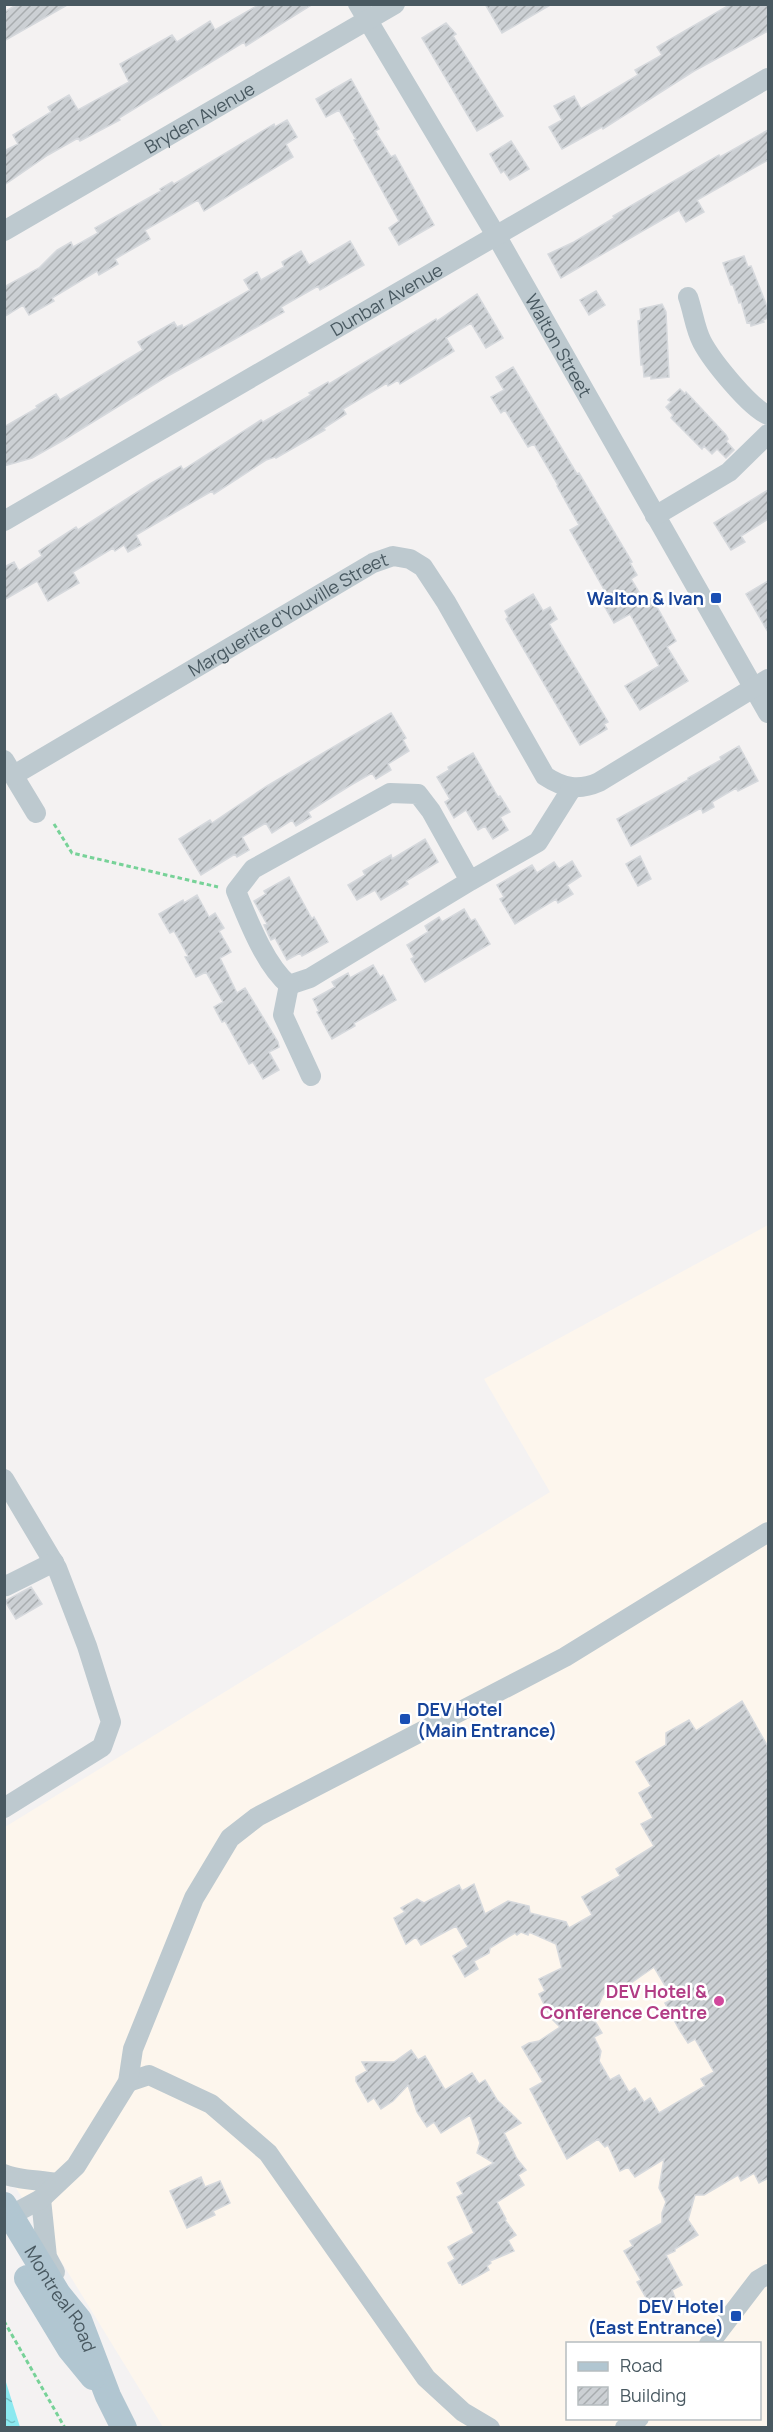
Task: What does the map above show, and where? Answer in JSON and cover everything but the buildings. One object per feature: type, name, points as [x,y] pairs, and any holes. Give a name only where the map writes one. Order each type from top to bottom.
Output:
[{"type":"main road","name":"Montreal Road","points":[[6,2220],[79,2320],[108,2396],[124,2427]]},
{"type":"main road","name":"Montreal Road","points":[[6,2220],[70,2349],[108,2396]]},
{"type":"street","name":"Bryden Avenue","points":[[4,231],[363,12],[395,4]]},
{"type":"street","name":"Walton Street","points":[[363,12],[497,237],[655,516],[761,684],[768,713]]},
{"type":"street","name":"Dunbar Avenue","points":[[4,521],[768,78]]},
{"type":"street","points":[[688,297],[702,342],[725,375],[760,412],[768,415]]},
{"type":"street","points":[[655,516],[729,472],[768,434]]},
{"type":"street","name":"Marguerite d'Youville Street","points":[[9,767],[373,563],[393,556],[410,559],[423,567],[446,602],[545,776],[557,785],[572,788]]},
{"type":"street","points":[[288,985],[310,978],[538,842],[572,788],[587,788],[599,782],[761,684]]},
{"type":"street","points":[[9,767],[36,813]]},
{"type":"street","points":[[288,985],[278,976],[236,891],[253,869],[390,793],[418,794],[431,811],[470,881]]},
{"type":"street","points":[[288,985],[283,1015],[311,1076]]},
{"type":"street","points":[[4,1479],[54,1562],[87,1646],[111,1722],[102,1747],[4,1808]]},
{"type":"street","points":[[6,2220],[41,2199],[75,2166],[128,2082],[133,2049],[194,1898],[230,1838],[257,1817],[565,1657],[768,1533]]},
{"type":"street","points":[[4,1584],[6,1586],[54,1562]]},
{"type":"street","points":[[128,2082],[149,2075],[211,2104],[268,2153],[426,2378],[463,2412],[490,2427]]},
{"type":"street","points":[[4,2174],[13,2178],[30,2178],[56,2183]]},
{"type":"street","points":[[41,2199],[46,2257],[79,2320]]},
{"type":"street","points":[[710,2342],[758,2280],[768,2274]]},
{"type":"path","points":[[54,824],[72,853],[236,891]]},
{"type":"path","points":[[4,2322],[65,2427]]},
{"type":"shaded area","points":[[768,1225],[768,2427],[163,2427],[5,2170],[5,1827],[550,1492],[484,1379]]},
{"type":"water","points":[[5,2379],[20,2427],[5,2427]]},
{"type":"place","name":"Walton & Ivan","points":[[716,598]]},
{"type":"place","name":"DEV Hotel (Main Entrance)","points":[[405,1719]]},
{"type":"place","name":"DEV Hotel & Conference Centre","points":[[719,2001]]},
{"type":"place","name":"DEV Hotel (East Entrance)","points":[[736,2316]]}]
